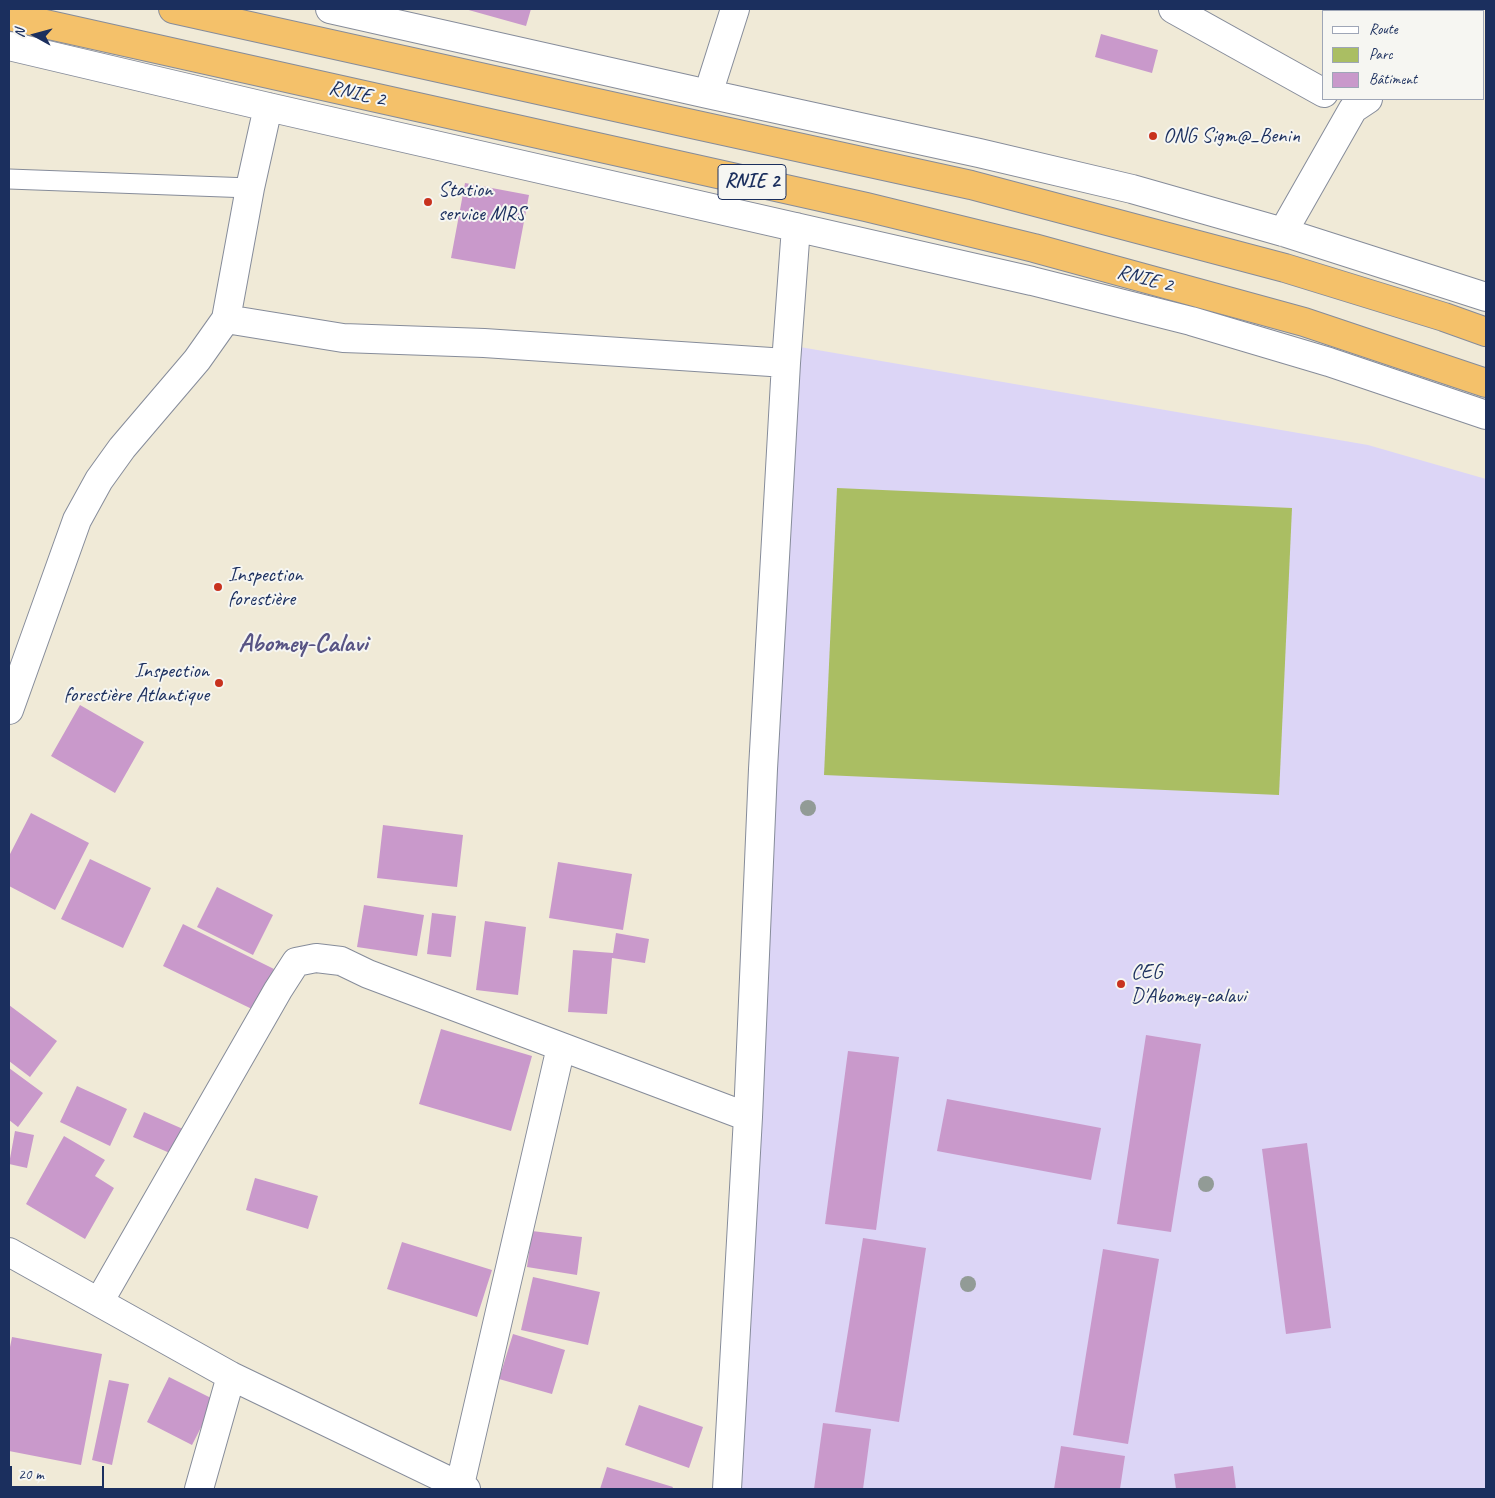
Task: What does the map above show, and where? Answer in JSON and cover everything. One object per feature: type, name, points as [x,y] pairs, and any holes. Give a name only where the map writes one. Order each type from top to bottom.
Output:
[{"type":"highway","name":"RNIE 2","points":[[173,9],[701,127],[971,185],[1285,268],[1444,317],[1486,332]]},
{"type":"highway","name":"RNIE 2","points":[[9,16],[866,207],[1025,246],[1304,322],[1486,384]]},
{"type":"street","points":[[330,9],[979,153],[1132,189],[1283,232],[1486,297]]},
{"type":"street","points":[[708,94],[735,9]]},
{"type":"street","points":[[1173,9],[1322,92]]},
{"type":"street","points":[[9,46],[1032,281],[1191,321],[1392,382],[1486,415]]},
{"type":"street","points":[[1283,232],[1352,102]]},
{"type":"street","points":[[9,710],[77,520],[99,480],[122,448],[197,360],[226,319],[250,188],[268,107]]},
{"type":"street","points":[[728,1489],[748,1117],[763,769],[786,363],[796,227]]},
{"type":"street","points":[[226,319],[343,338],[484,343],[786,363]]},
{"type":"street","points":[[100,1302],[273,998],[296,962],[316,958],[341,961],[368,974],[748,1117]]},
{"type":"street","points":[[9,1252],[231,1376],[461,1488],[561,1047]]},
{"type":"street","points":[[199,1489],[231,1376]]},
{"type":"lane","points":[[9,179],[250,188]]},
{"type":"shaded area","name":"CEG D'Abomey-calavi","points":[[800,347],[1368,445],[1486,479],[1486,1489],[720,1489]]},
{"type":"green space","points":[[837,488],[1292,508],[1279,795],[824,775]]},
{"type":"building","points":[[465,9],[531,9],[526,26]]},
{"type":"building","points":[[1101,34],[1158,50],[1152,73],[1095,57]]},
{"type":"building","points":[[465,183],[529,195],[515,269],[451,258]]},
{"type":"building","points":[[80,705],[144,742],[115,793],[51,756]]},
{"type":"building","points":[[31,813],[89,843],[55,910],[9,886],[9,856]]},
{"type":"building","points":[[383,825],[463,835],[457,887],[377,878]]},
{"type":"building","points":[[90,859],[151,888],[123,948],[61,919]]},
{"type":"building","points":[[558,862],[632,874],[623,930],[549,918]]},
{"type":"building","points":[[217,887],[273,915],[253,955],[197,927]]},
{"type":"building","points":[[364,905],[424,915],[417,956],[357,947]]},
{"type":"building","points":[[432,913],[456,916],[451,957],[427,954]]},
{"type":"building","points":[[485,921],[526,927],[518,995],[476,990]]},
{"type":"building","points":[[183,924],[274,969],[254,1010],[163,966]]},
{"type":"building","points":[[616,933],[649,939],[645,963],[612,958],[607,1014],[568,1012],[573,950],[613,953]]},
{"type":"building","points":[[9,1005],[57,1041],[30,1077],[9,1061]]},
{"type":"building","points":[[441,1029],[532,1056],[511,1131],[419,1104]]},
{"type":"building","points":[[1146,1035],[1201,1044],[1171,1232],[1117,1224]]},
{"type":"building","points":[[848,1051],[899,1057],[876,1230],[825,1224]]},
{"type":"building","points":[[9,1068],[43,1093],[18,1127],[9,1120]]},
{"type":"building","points":[[77,1086],[127,1109],[110,1146],[60,1122]]},
{"type":"building","points":[[947,1099],[1101,1128],[1091,1180],[937,1151]]},
{"type":"building","points":[[144,1112],[183,1129],[172,1154],[133,1137]]},
{"type":"building","points":[[15,1131],[34,1135],[27,1168],[9,1164]]},
{"type":"building","points":[[64,1136],[105,1160],[95,1176],[114,1188],[85,1239],[26,1204]]},
{"type":"building","points":[[1307,1143],[1331,1328],[1286,1334],[1262,1149]]},
{"type":"building","points":[[255,1178],[318,1196],[308,1229],[246,1210]]},
{"type":"building","points":[[532,1231],[582,1237],[577,1275],[527,1267]]},
{"type":"building","points":[[863,1238],[926,1248],[899,1422],[835,1412]]},
{"type":"building","points":[[402,1242],[492,1270],[477,1317],[387,1289]]},
{"type":"building","points":[[1103,1249],[1159,1259],[1128,1444],[1073,1435]]},
{"type":"building","points":[[533,1277],[600,1292],[588,1345],[521,1330]]},
{"type":"building","points":[[513,1334],[565,1350],[552,1394],[499,1379]]},
{"type":"building","points":[[12,1337],[102,1354],[81,1465],[9,1451],[9,1352]]},
{"type":"building","points":[[169,1377],[215,1400],[192,1445],[147,1422]]},
{"type":"building","points":[[109,1380],[129,1384],[112,1465],[92,1460]]},
{"type":"building","points":[[639,1405],[703,1427],[689,1468],[625,1445]]},
{"type":"building","points":[[823,1423],[871,1429],[863,1489],[814,1489]]},
{"type":"building","points":[[1061,1446],[1125,1456],[1120,1489],[1054,1489]]},
{"type":"building","points":[[1233,1466],[1236,1489],[1176,1489],[1174,1474]]},
{"type":"building","points":[[607,1467],[673,1487],[672,1489],[600,1489]]},
{"type":"place","name":"ONG Sigm@_Benin","points":[[1153,136]]},
{"type":"place","name":"Station service MRS","points":[[428,202]]},
{"type":"place","name":"Inspection forestière","points":[[218,587]]},
{"type":"place","name":"Inspection forestière Atlantique","points":[[219,683]]},
{"type":"place","name":"CEG D'Abomey-calavi","points":[[1121,984]]},
{"type":"district","name":"Abomey-Calavi","points":[[303,644]]}]
